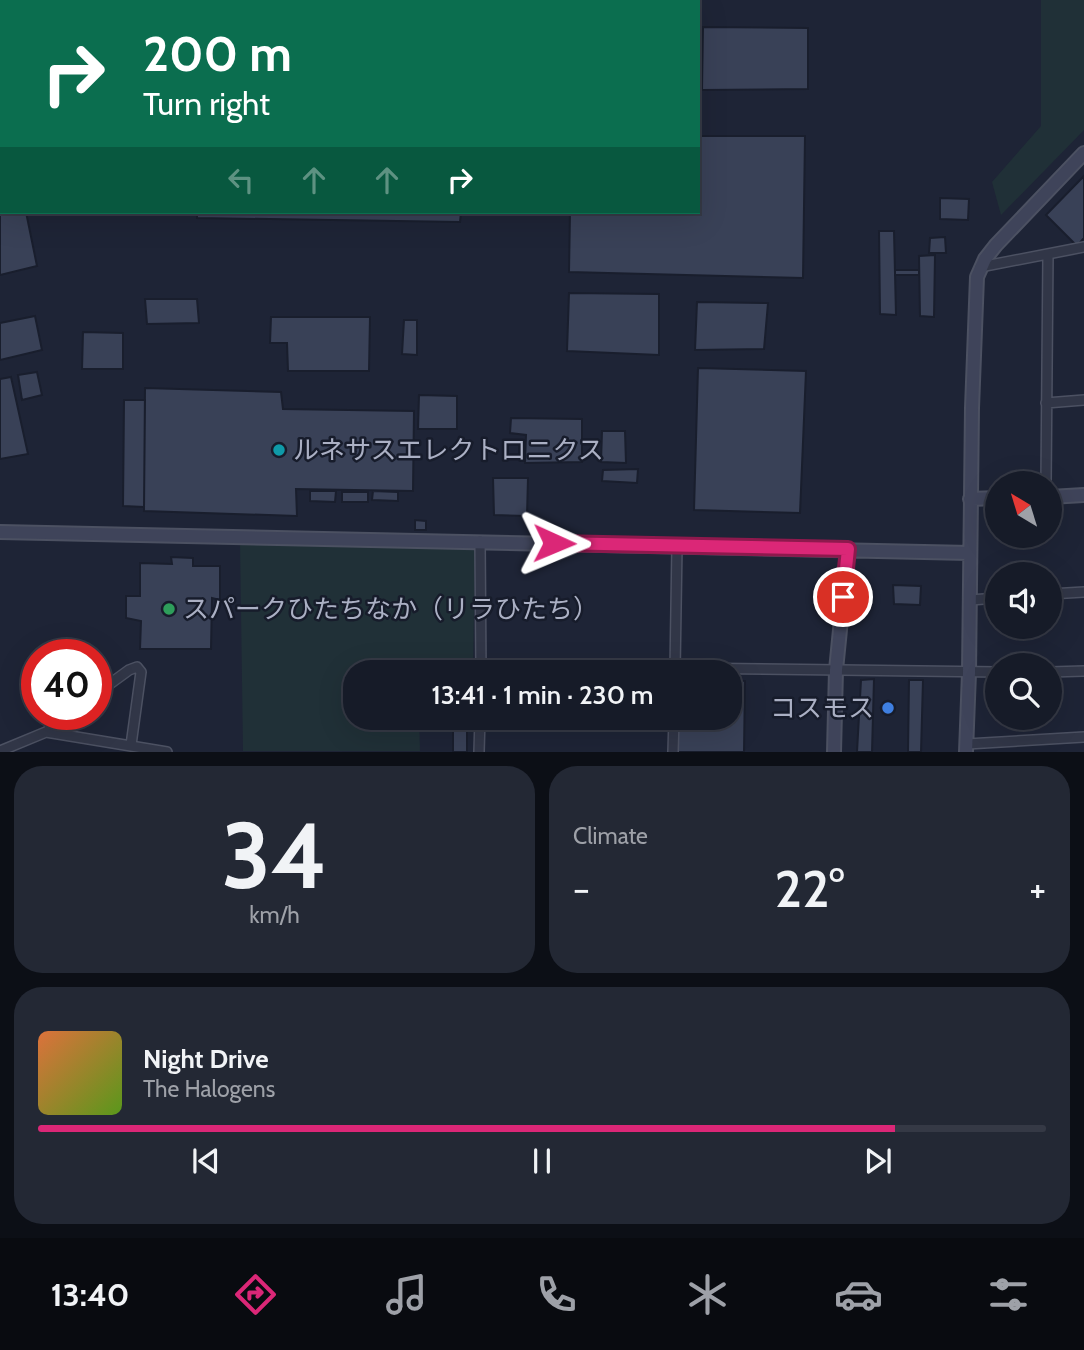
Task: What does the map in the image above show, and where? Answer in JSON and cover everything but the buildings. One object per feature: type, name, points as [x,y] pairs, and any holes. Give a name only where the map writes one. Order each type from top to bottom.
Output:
[{"type":"street","points":[[1084,153],[996,245],[977,277],[970,499],[967,748],[1084,737]]},
{"type":"street","points":[[981,267],[1084,247]]},
{"type":"street","points":[[1046,471],[1048,254]]},
{"type":"street","points":[[1046,403],[1084,400]]},
{"type":"street","points":[[1062,496],[1084,495]]},
{"type":"street","points":[[970,499],[985,498]]},
{"type":"street","points":[[0,532],[970,553]]},
{"type":"street","points":[[480,541],[481,660]]},
{"type":"street","points":[[675,660],[677,546]]},
{"type":"street","points":[[834,751],[836,670],[848,549]]},
{"type":"street","points":[[1062,593],[1084,592]]},
{"type":"street","points":[[970,600],[985,599]]},
{"type":"street","points":[[112,682],[137,667],[141,672],[131,745]]},
{"type":"street","points":[[742,670],[985,672]]},
{"type":"street","points":[[1062,672],[1084,671]]},
{"type":"street","points":[[0,751],[17,748],[49,730]]},
{"type":"street","points":[[479,751],[480,730]]},
{"type":"street","points":[[673,751],[674,730]]},
{"type":"street","points":[[46,732],[167,751]]},
{"type":"shaded area","points":[[1041,0],[1084,0],[1084,130],[1001,215],[992,182],[1041,126]]},
{"type":"shaded area","points":[[240,542],[475,546],[473,660],[343,660],[343,730],[419,730],[420,751],[243,751]]},
{"type":"place","name":"ルネサスエレクトロニクス","points":[[279,450]]},
{"type":"place","name":"スパークひたちなか（リラひたち）","points":[[169,609]]},
{"type":"place","name":"コスモス","points":[[888,708]]},
{"type":"route","points":[[554,543],[848,549],[843,597]]}]
